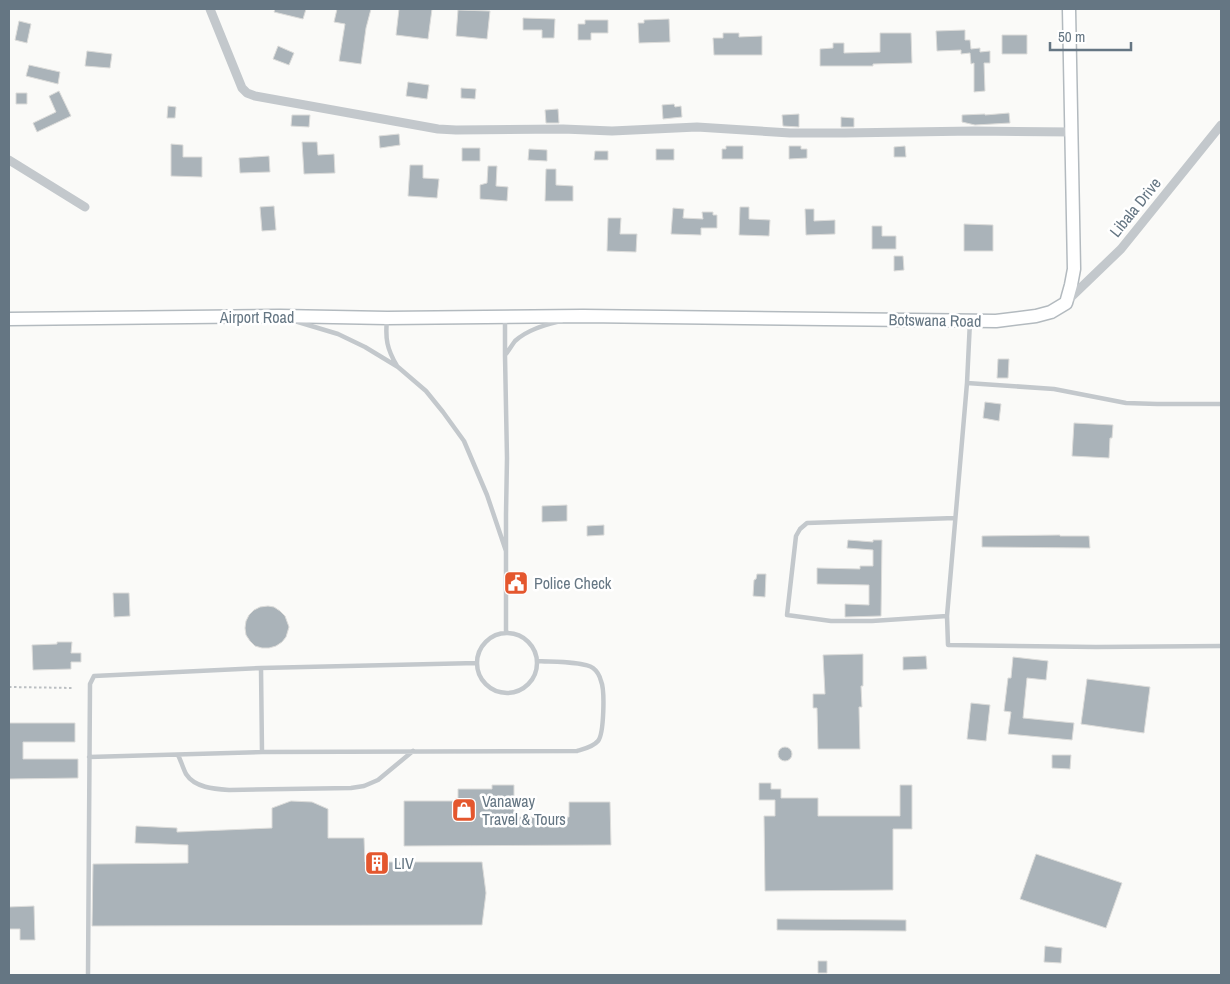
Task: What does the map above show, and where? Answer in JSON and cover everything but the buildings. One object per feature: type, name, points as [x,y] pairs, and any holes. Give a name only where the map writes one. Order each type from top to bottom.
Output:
[{"type":"street","points":[[210,9],[242,88],[247,93],[438,129],[612,131],[697,127],[844,134],[974,131],[1072,132]]},
{"type":"street","points":[[1066,303],[1074,269],[1069,9]]},
{"type":"street","name":"Libala Drive","points":[[1066,303],[1120,249],[1221,124]]},
{"type":"street","points":[[9,160],[85,208]]},
{"type":"street","name":"Botswana Road","points":[[505,316],[996,321],[1036,316],[1051,312],[1066,303]]},
{"type":"street","name":"Airport Road","points":[[9,319],[505,316]]},
{"type":"lane","points":[[280,316],[338,334],[365,347],[398,367],[426,391],[464,441],[487,495],[506,551]]},
{"type":"lane","points":[[505,316],[508,458],[506,633]]},
{"type":"lane","points":[[505,356],[514,342],[522,336],[549,324],[583,316]]},
{"type":"lane","points":[[387,318],[385,334],[387,344],[390,355],[398,367]]},
{"type":"lane","points":[[970,320],[967,383],[947,616],[948,645],[1221,646]]},
{"type":"lane","points":[[967,383],[1054,389],[1126,403],[1221,404]]},
{"type":"lane","points":[[947,616],[832,621],[786,615],[796,536],[807,523],[955,518]]},
{"type":"lane","points":[[506,633],[521,636],[527,641],[537,661],[531,681],[523,688],[513,692],[493,689],[484,683],[479,674],[477,664],[478,654],[482,646],[489,639],[506,633]]},
{"type":"lane","points":[[89,757],[262,752],[577,751],[593,746],[601,734],[603,718],[602,682],[597,673],[592,667],[584,664],[537,661]]},
{"type":"lane","points":[[88,975],[90,684],[94,676],[261,668],[477,664]]},
{"type":"lane","points":[[261,668],[262,752]]},
{"type":"lane","points":[[178,755],[187,774],[195,782],[206,787],[230,790],[351,788],[364,786],[378,780],[413,751]]},
{"type":"path","points":[[9,686],[74,688]]},
{"type":"place","name":"Police Check","points":[[516,583]]},
{"type":"place","name":"Vanaway Travel & Tours","points":[[464,810]]},
{"type":"place","name":"LIV","points":[[377,863]]}]
